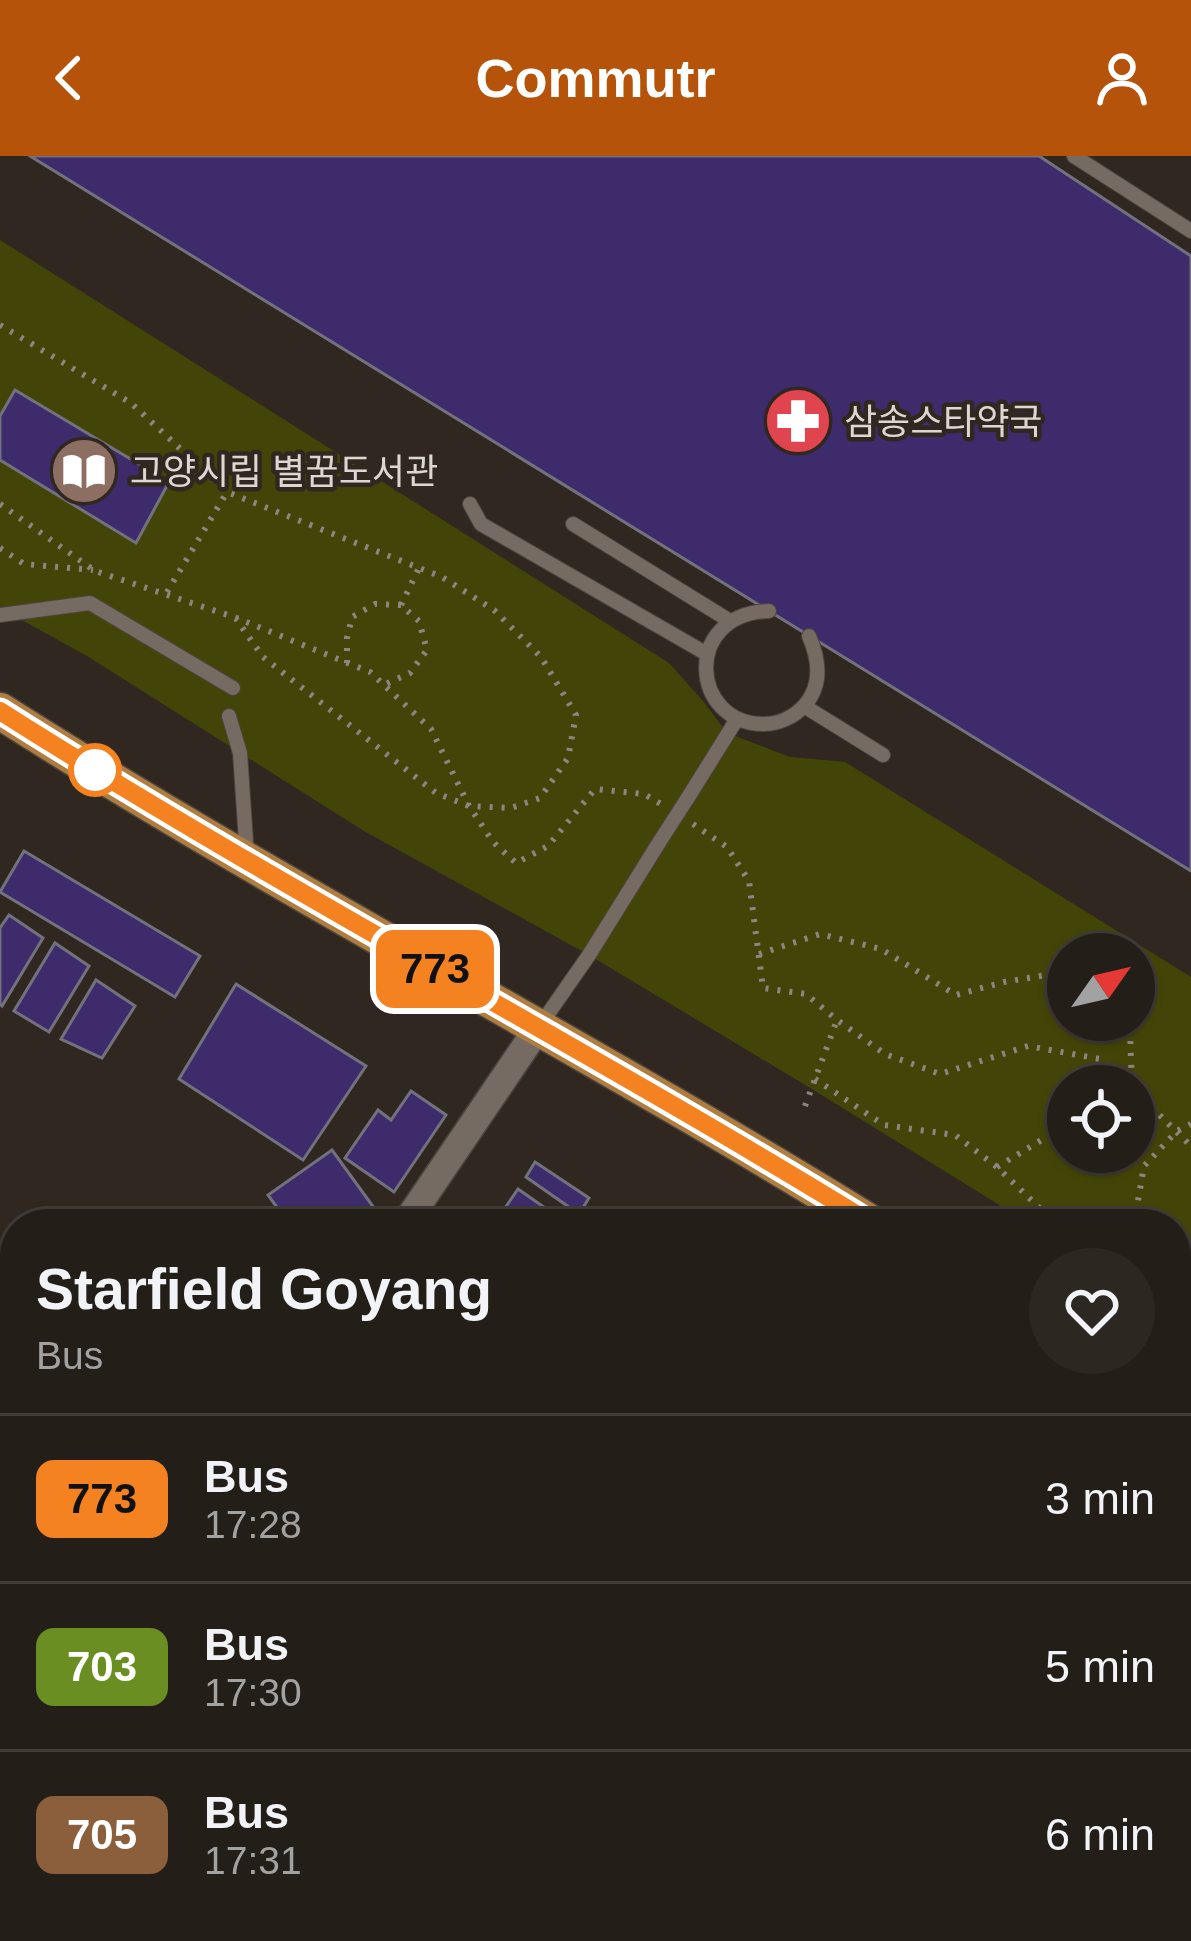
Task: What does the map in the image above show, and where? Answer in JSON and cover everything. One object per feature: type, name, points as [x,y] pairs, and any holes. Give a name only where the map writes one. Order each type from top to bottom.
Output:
[{"type":"main road","points":[[0,711],[247,861],[848,1209]]},
{"type":"street","points":[[415,1209],[538,1028]]},
{"type":"lane","points":[[1074,156],[1191,231]]},
{"type":"lane","points":[[470,504],[481,524],[707,654]]},
{"type":"lane","points":[[573,524],[730,621]]},
{"type":"lane","points":[[0,615],[90,602],[232,688]]},
{"type":"lane","points":[[769,611],[730,621],[707,654],[707,680],[717,702],[737,719],[773,724],[804,706],[818,673],[809,636]]},
{"type":"lane","points":[[804,706],[884,755]]},
{"type":"lane","points":[[229,716],[240,753],[247,861]]},
{"type":"lane","points":[[538,1028],[589,956],[737,719]]},
{"type":"path","points":[[0,325],[131,403],[226,493],[442,578],[494,610],[541,657],[576,715],[568,758],[540,798],[511,808],[469,806],[436,793],[263,657],[234,616]]},
{"type":"path","points":[[167,592],[226,493]]},
{"type":"path","points":[[0,504],[95,571]]},
{"type":"path","points":[[0,548],[24,564],[95,571],[167,592],[370,672],[431,729],[469,806],[493,842],[516,863],[548,847],[595,789],[644,794],[727,847],[749,880],[763,988],[806,994],[885,1054],[940,1074],[1028,1046],[1100,1059],[1107,1065]]},
{"type":"path","points":[[401,605],[419,568]]},
{"type":"path","points":[[347,663],[352,617],[375,604],[401,605],[419,621],[427,650],[410,674],[384,685]]},
{"type":"path","points":[[759,954],[820,934],[880,950],[956,995],[1047,975]]},
{"type":"path","points":[[805,1106],[837,1020]]},
{"type":"path","points":[[815,1079],[884,1125],[955,1135],[998,1167],[1041,1209]]},
{"type":"path","points":[[1155,1109],[1191,1146]]},
{"type":"path","points":[[1137,1209],[1144,1166],[1177,1131],[1191,1124]]},
{"type":"path","points":[[998,1167],[1047,1137]]},
{"type":"shaded area","points":[[0,240],[669,663],[727,733],[790,757],[845,762],[1120,933],[1047,933],[1047,1041],[1155,1041],[1155,955],[1191,977],[1191,1209],[1006,1209],[589,955],[364,831],[87,656],[0,608]]},
{"type":"building","points":[[30,156],[1039,156],[1191,256],[1191,871]]},
{"type":"building","name":"고양시립 별꿈도서관","points":[[15,390],[169,482],[136,543],[0,460],[0,416]]},
{"type":"building","points":[[24,851],[200,956],[175,997],[0,892]]},
{"type":"building","points":[[9,915],[43,938],[2,1006],[0,928]]},
{"type":"building","points":[[55,943],[89,966],[49,1032],[14,1011]]},
{"type":"building","points":[[96,980],[135,1006],[102,1058],[61,1039]]},
{"type":"building","points":[[236,984],[366,1066],[303,1160],[179,1079]]},
{"type":"building","points":[[411,1091],[446,1115],[394,1192],[345,1158],[378,1110],[391,1120]]},
{"type":"building","points":[[332,1150],[375,1209],[278,1209],[268,1195]]},
{"type":"building","points":[[535,1162],[589,1198],[582,1209],[572,1209],[526,1177]]},
{"type":"building","points":[[518,1189],[547,1209],[504,1209]]},
{"type":"bus line","name":"773","points":[[0,711],[247,861],[848,1209]]},
{"type":"place","name":"삼송스타약국","points":[[798,421]]},
{"type":"place","name":"고양시립 별꿈도서관","points":[[84,471]]}]
